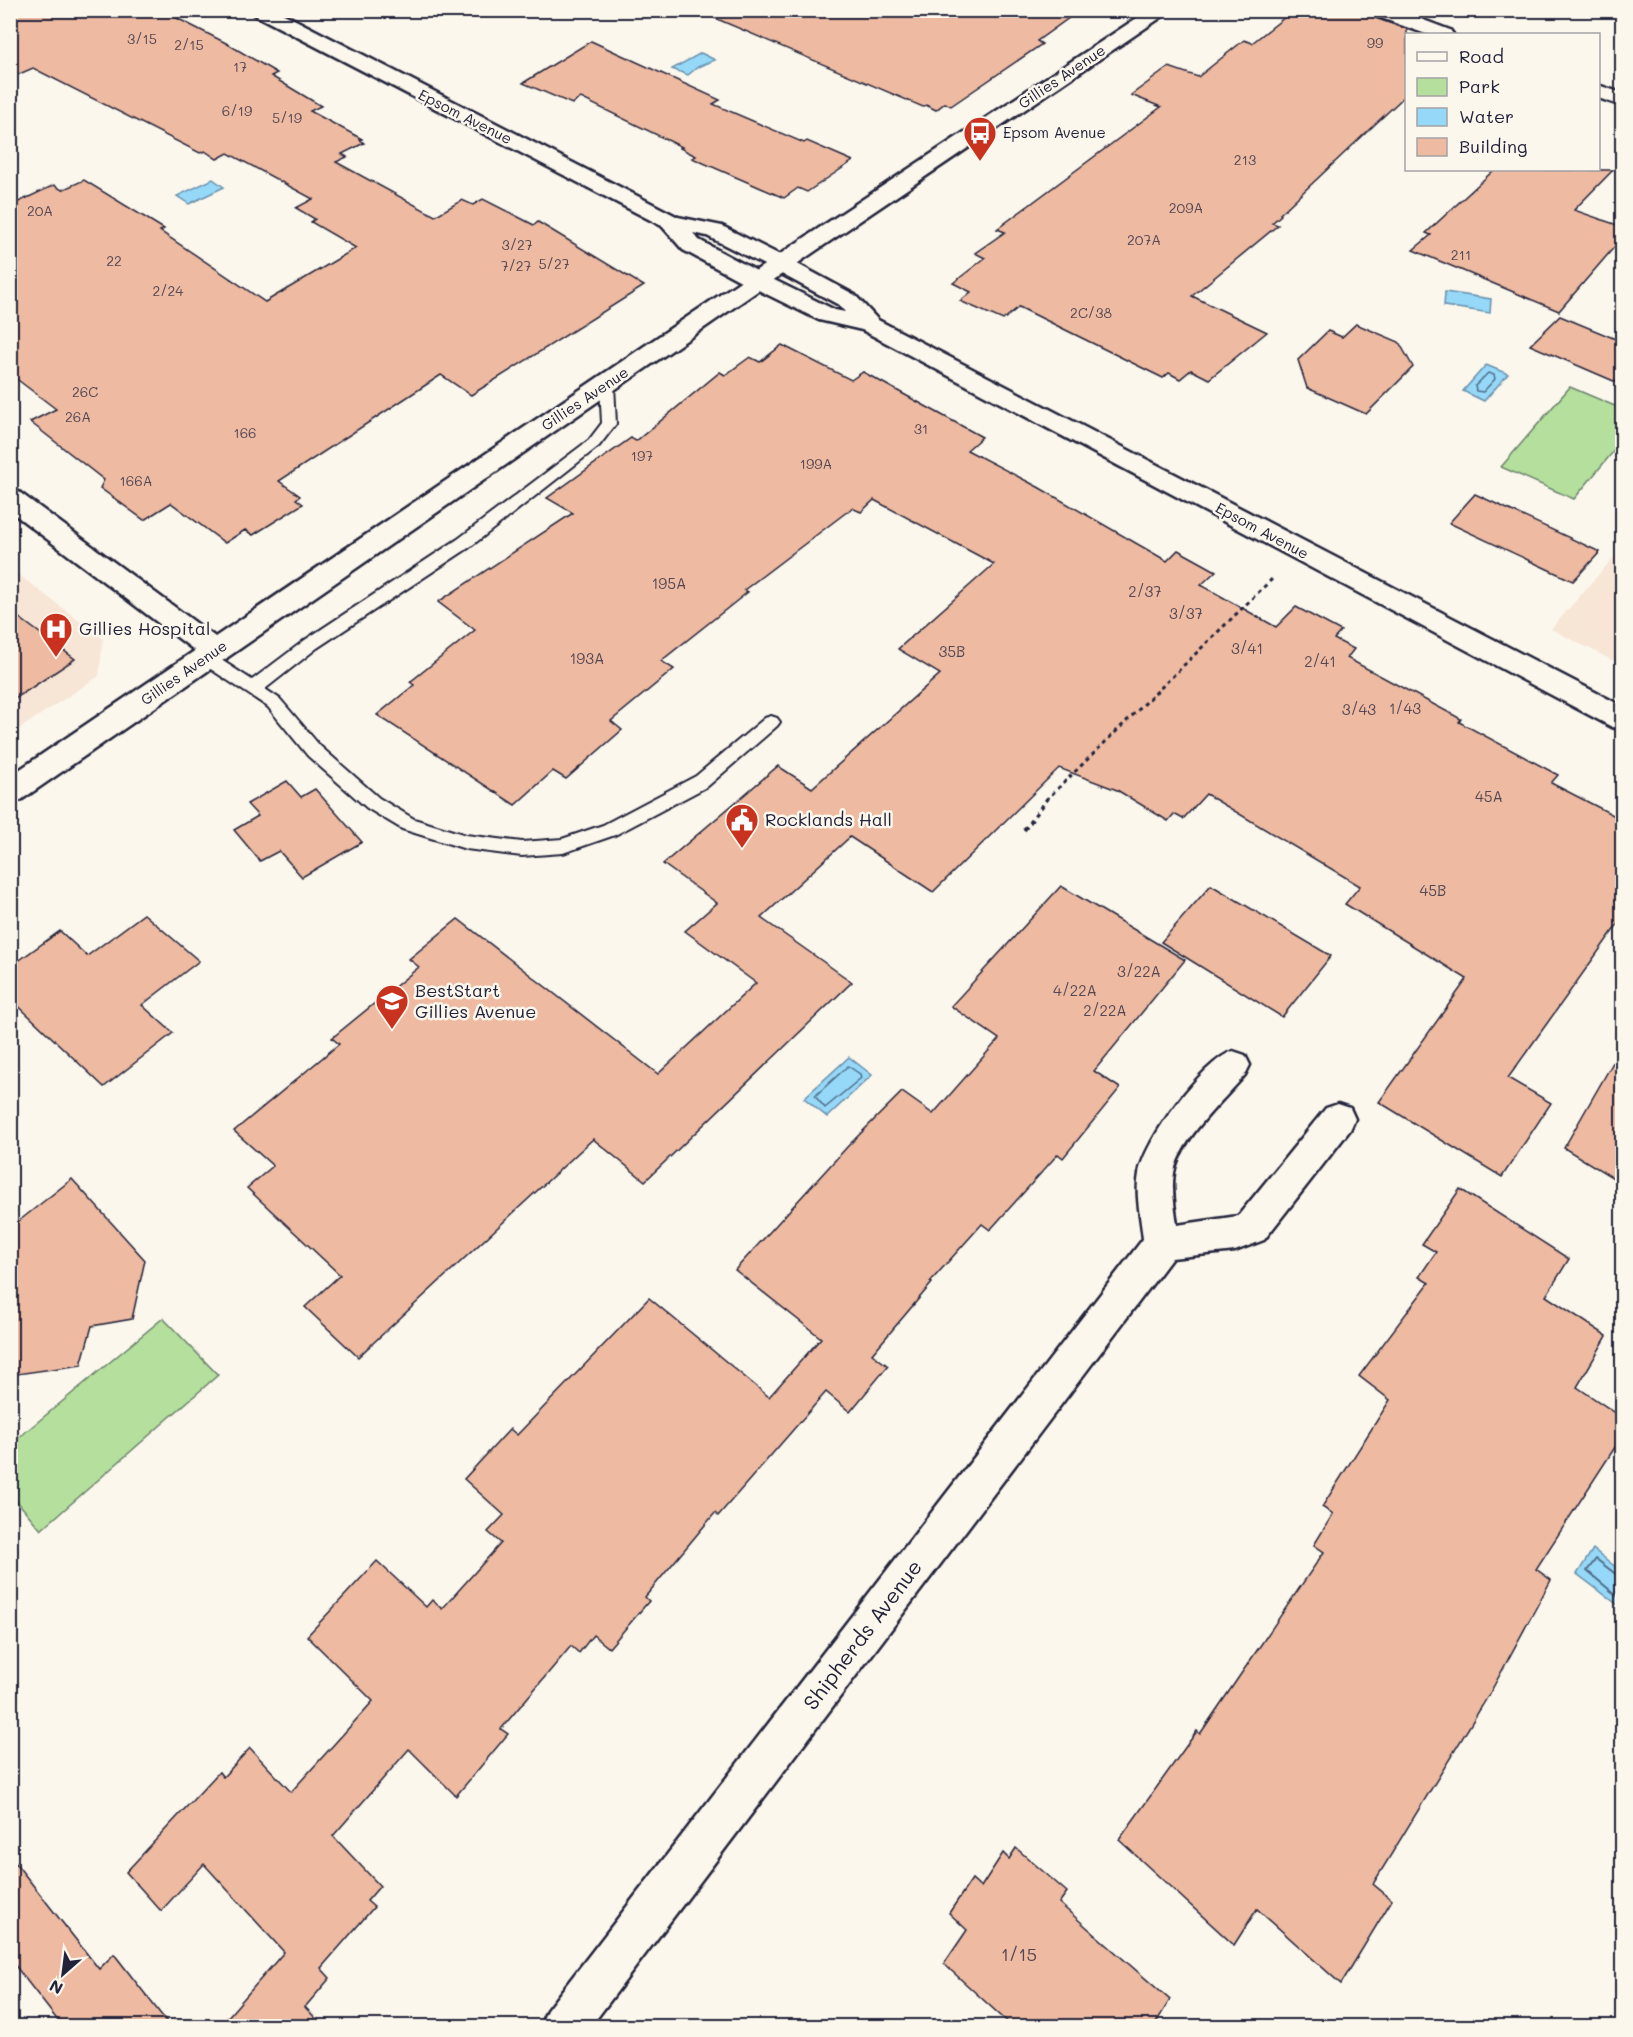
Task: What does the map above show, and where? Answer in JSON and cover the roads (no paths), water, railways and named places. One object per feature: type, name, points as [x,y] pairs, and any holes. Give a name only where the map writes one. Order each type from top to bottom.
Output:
[{"type":"street","name":"Epsom Avenue","points":[[260,10],[671,222],[714,231],[782,265],[847,300],[870,325]]},
{"type":"street","name":"Gillies Avenue","points":[[10,792],[758,281],[1163,10]]},
{"type":"street","points":[[1377,10],[1440,33]]},
{"type":"street","points":[[1600,91],[1623,100]]},
{"type":"street","name":"Epsom Avenue","points":[[671,222],[691,245],[758,281],[827,315],[870,325],[1623,719]]},
{"type":"street","points":[[10,498],[211,655]]},
{"type":"street","points":[[1233,1065],[1165,1147],[1156,1172],[1162,1243],[1235,1235],[1251,1228],[1338,1119]]},
{"type":"street","name":"Shipherds Avenue","points":[[574,2022],[1162,1243]]},
{"type":"lane","points":[[253,689],[311,644],[464,543],[594,443],[609,424],[607,385]]},
{"type":"lane","points":[[211,655],[274,703],[314,751],[373,802],[408,824],[466,842],[522,849],[562,846],[609,830],[702,782],[771,722]]},
{"type":"water","points":[[701,53],[715,60],[698,67],[688,75],[672,69]]},
{"type":"water","points":[[213,179],[224,187],[189,204],[177,196]]},
{"type":"water","points":[[1445,292],[1491,299],[1490,313],[1444,306]]},
{"type":"water","points":[[1486,365],[1508,374],[1484,401],[1463,391]]},
{"type":"water","points":[[849,1057],[872,1075],[827,1117],[804,1098]]},
{"type":"water","points":[[1593,1549],[1622,1572],[1622,1608],[1577,1574]]},
{"type":"place","name":"Epsom Avenue","points":[[980,162]]},
{"type":"place","name":"Gillies Hospital","points":[[56,658]]},
{"type":"place","name":"Rocklands Hall","points":[[742,849]]},
{"type":"place","name":"BestStart Gillies Avenue","points":[[392,1030]]}]
